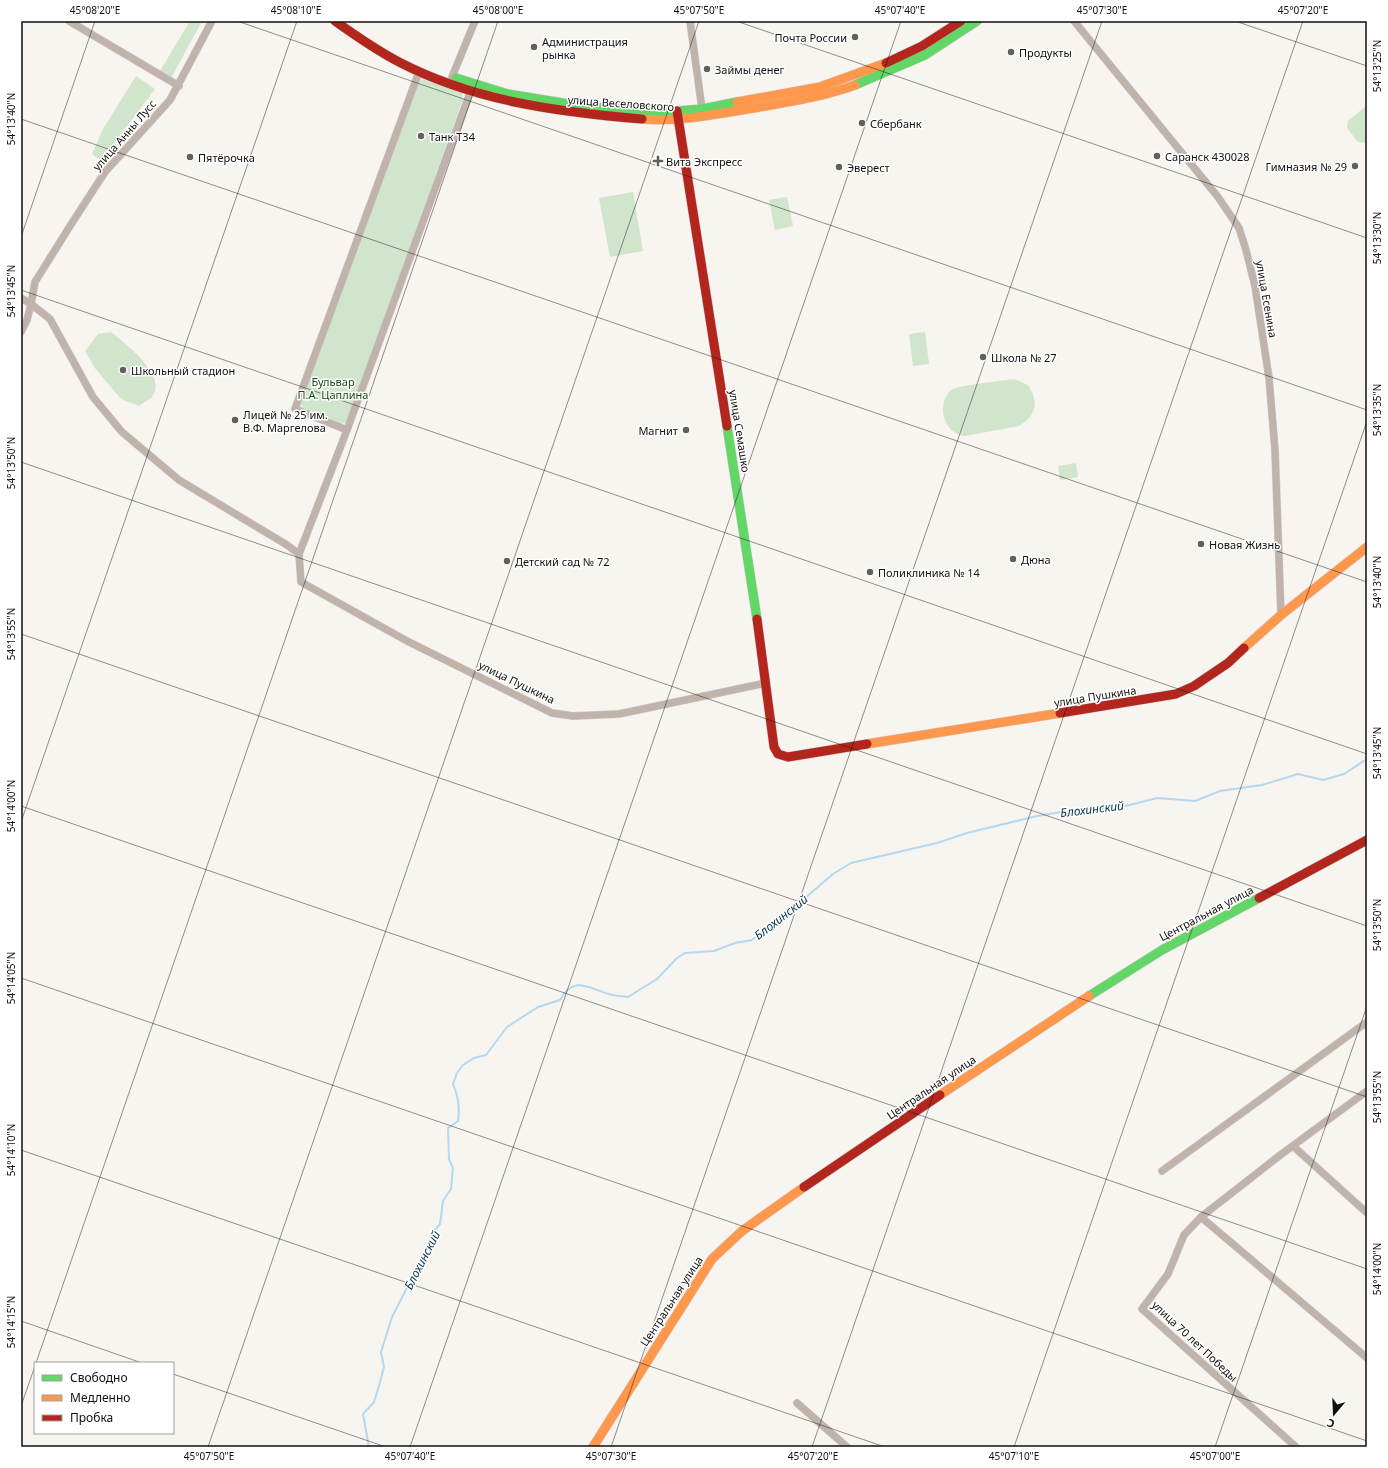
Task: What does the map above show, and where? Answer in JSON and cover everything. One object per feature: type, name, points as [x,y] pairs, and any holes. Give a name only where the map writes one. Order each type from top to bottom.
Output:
[{"type":"street","points":[[69,21],[179,86]]},
{"type":"street","name":"улица Анны Лусс","points":[[31,304],[35,282],[104,172],[161,111],[179,86],[212,21]]},
{"type":"street","name":"улица Веселовского","points":[[335,21],[358,39],[382,54],[472,87],[528,105],[580,114],[712,116],[821,91],[877,76],[926,55],[977,21]]},
{"type":"street","name":"улица Веселовского","points":[[346,21],[363,34],[420,68],[452,77],[472,87]]},
{"type":"street","points":[[452,77],[475,21]]},
{"type":"street","points":[[690,21],[702,109]]},
{"type":"street","name":"улица Веселовского","points":[[677,115],[702,109],[821,91],[922,46],[961,21]]},
{"type":"street","name":"улица Есенина","points":[[1074,21],[1218,197],[1239,228],[1255,286],[1269,378],[1275,450],[1281,615]]},
{"type":"street","points":[[347,430],[295,409],[420,68]]},
{"type":"street","points":[[21,298],[50,319],[93,397],[122,432],[179,480],[287,544],[299,554],[347,430],[472,87]]},
{"type":"street","name":"улица Семашко","points":[[677,115],[746,541],[774,747],[778,754]]},
{"type":"street","points":[[21,332],[27,320],[31,304]]},
{"type":"street","name":"улица Пушкина","points":[[778,754],[788,757],[1176,694],[1194,686],[1228,663],[1281,615],[1367,547]]},
{"type":"street","name":"улица Пушкина","points":[[299,554],[301,582],[407,641],[552,713],[573,716],[619,714],[766,683]]},
{"type":"street","name":"Центральная улица","points":[[593,1447],[712,1259],[742,1231],[820,1175],[1048,1023],[1162,950],[1367,840]]},
{"type":"street","points":[[1162,1171],[1367,1022]]},
{"type":"street","name":"улица 70 лет Победы","points":[[1296,1447],[1142,1309],[1168,1274],[1184,1235],[1201,1217],[1367,1091]]},
{"type":"street","points":[[1293,1146],[1367,1213]]},
{"type":"street","points":[[1201,1217],[1367,1358]]},
{"type":"street","points":[[797,1403],[847,1447]]},
{"type":"green space","points":[[190,21],[202,21],[168,84],[157,76]]},
{"type":"green space","points":[[136,76],[155,89],[101,161],[92,154],[103,129]]},
{"type":"green space","name":"Бульвар П.А. Цаплина","points":[[422,79],[462,93],[463,99],[347,422],[341,424],[302,408],[301,402],[419,83]]},
{"type":"green space","points":[[1367,105],[1367,141],[1364,143],[1358,142],[1347,128],[1348,121]]},
{"type":"green space","points":[[633,192],[643,251],[610,257],[599,198]]},
{"type":"green space","points":[[787,197],[793,226],[775,230],[769,200]]},
{"type":"green space","name":"Школьный стадион","points":[[111,332],[135,352],[143,361],[155,380],[156,389],[152,397],[139,406],[121,399],[94,367],[85,351],[98,334]]},
{"type":"green space","points":[[925,332],[929,364],[913,366],[909,334]]},
{"type":"green space","points":[[1014,379],[1028,385],[1034,397],[1035,403],[1033,413],[1025,422],[1019,426],[965,436],[955,433],[950,429],[945,420],[943,407],[947,395],[953,389]]},
{"type":"green space","points":[[1076,463],[1078,477],[1060,480],[1058,466]]},
{"type":"waterway","name":"Блохинский","points":[[369,1447],[363,1414],[374,1402],[379,1386],[384,1367],[381,1352],[392,1317],[419,1264],[428,1250],[433,1232],[440,1224],[443,1201],[451,1189],[453,1168],[449,1159],[448,1128],[458,1121],[459,1111],[453,1084],[457,1073],[463,1065],[474,1058],[486,1055],[507,1027],[538,1007],[560,1000],[565,992],[576,986],[582,985],[611,995],[628,997],[657,979],[677,958],[685,953],[714,951],[735,943],[752,940],[797,905],[833,874],[851,863],[937,843],[967,833],[1037,816],[1080,809],[1118,808],[1157,798],[1195,801],[1220,791],[1262,785],[1298,774],[1323,780],[1344,774],[1367,759]]},
{"type":"traffic: fast","points":[[855,85],[925,55],[977,21]]},
{"type":"traffic: fast","points":[[456,78],[508,94],[581,106],[664,112],[702,109],[737,102]]},
{"type":"traffic: fast","points":[[727,426],[757,619]]},
{"type":"traffic: fast","points":[[1089,996],[1162,950],[1259,898]]},
{"type":"traffic: slow","points":[[737,102],[820,87],[886,63]]},
{"type":"traffic: slow","points":[[642,119],[656,120],[712,115],[805,99],[855,85]]},
{"type":"traffic: slow","points":[[1244,648],[1281,615],[1367,547]]},
{"type":"traffic: slow","points":[[867,744],[1060,713]]},
{"type":"traffic: slow","points":[[940,1095],[1089,996]]},
{"type":"traffic: slow","points":[[593,1447],[712,1259],[742,1231],[804,1187]]},
{"type":"traffic: jam","points":[[335,21],[374,48],[399,62],[457,86],[487,95],[548,108],[579,113],[642,119]]},
{"type":"traffic: jam","points":[[886,63],[922,46],[961,21]]},
{"type":"traffic: jam","points":[[677,111],[727,426]]},
{"type":"traffic: jam","points":[[757,619],[774,747],[778,754],[788,757],[867,744]]},
{"type":"traffic: jam","points":[[1060,713],[1176,694],[1194,686],[1228,663],[1244,648]]},
{"type":"traffic: jam","points":[[1259,898],[1367,840]]},
{"type":"traffic: jam","points":[[804,1187],[940,1095]]},
{"type":"place","name":"Почта России","points":[[855,37]]},
{"type":"place","name":"Администрация рынка","points":[[534,47]]},
{"type":"place","name":"Продукты","points":[[1011,52]]},
{"type":"place","name":"Займы денег","points":[[707,69]]},
{"type":"place","name":"Сбербанк","points":[[862,123]]},
{"type":"place","name":"Танк T34","points":[[421,136]]},
{"type":"place","name":"Саранск 430028","points":[[1157,156]]},
{"type":"place","name":"Пятёрочка","points":[[190,157]]},
{"type":"place","name":"Вита Экспресс","points":[[658,161]]},
{"type":"place","name":"Гимназия № 29","points":[[1355,166]]},
{"type":"place","name":"Эверест","points":[[839,167]]},
{"type":"place","name":"Школа № 27","points":[[983,357]]},
{"type":"place","name":"Школьный стадион","points":[[123,370]]},
{"type":"place","name":"Лицей № 25 им. В.Ф. Маргелова","points":[[235,420]]},
{"type":"place","name":"Магнит","points":[[686,430]]},
{"type":"place","name":"Новая Жизнь","points":[[1201,544]]},
{"type":"place","name":"Дюна","points":[[1013,559]]},
{"type":"place","name":"Детский сад № 72","points":[[507,561]]},
{"type":"place","name":"Поликлиника № 14","points":[[870,572]]}]
